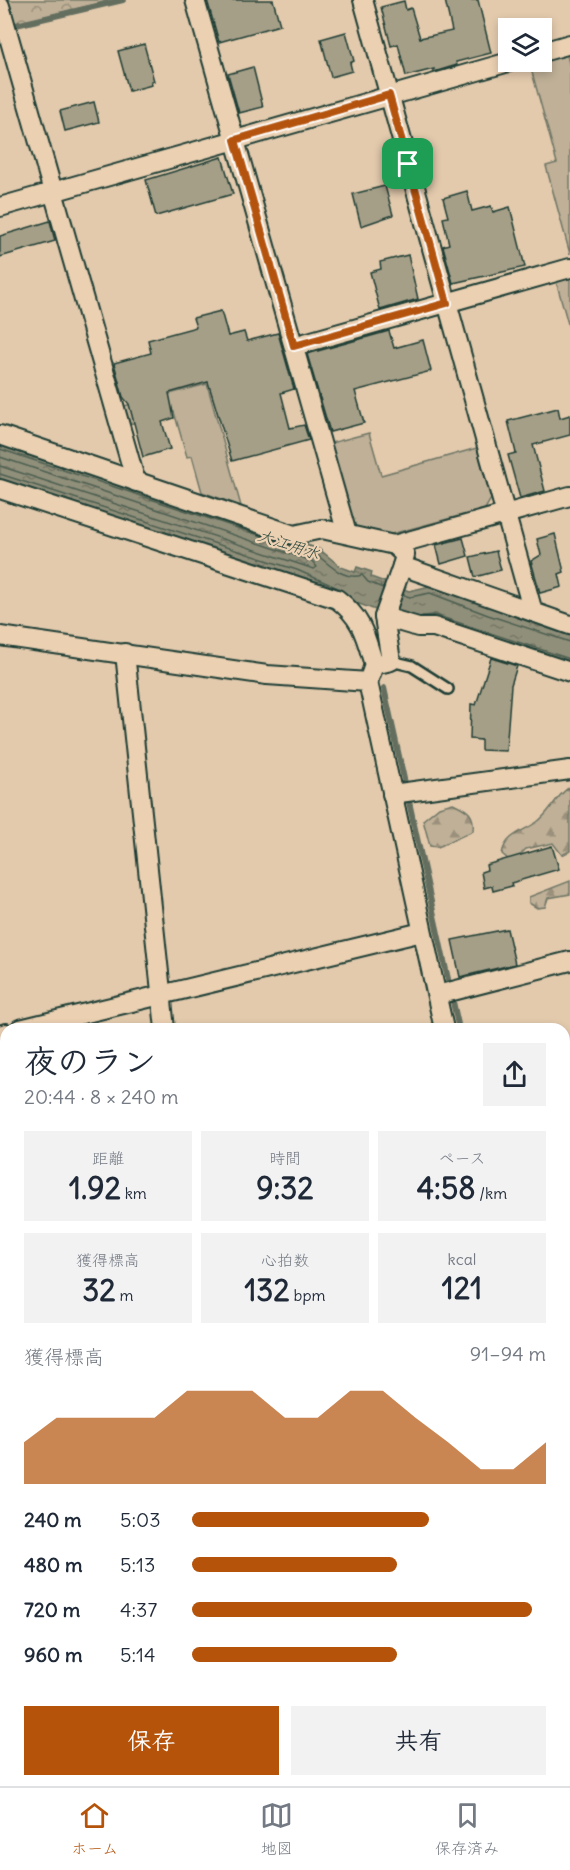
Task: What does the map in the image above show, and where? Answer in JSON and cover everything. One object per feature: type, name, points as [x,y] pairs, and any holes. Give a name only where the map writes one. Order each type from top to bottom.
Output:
[{"type":"street","points":[[195,0],[347,534]]},
{"type":"street","points":[[363,0],[533,612]]},
{"type":"street","points":[[0,6],[136,483]]},
{"type":"street","points":[[552,49],[570,44]]},
{"type":"street","points":[[0,207],[498,65]]},
{"type":"street","points":[[294,346],[570,268]]},
{"type":"street","points":[[0,435],[136,483],[294,534],[322,529],[394,545],[570,496]]},
{"type":"street","points":[[0,489],[337,599],[354,612],[378,669],[403,793],[422,932],[447,992],[444,1023]]},
{"type":"street","points":[[378,669],[384,617],[405,555],[394,545]]},
{"type":"street","points":[[399,573],[570,625]]},
{"type":"street","points":[[384,617],[418,627],[434,627],[570,672]]},
{"type":"street","points":[[0,636],[267,675],[378,669]]},
{"type":"street","points":[[125,653],[164,1023]]},
{"type":"street","points":[[403,793],[570,770]]},
{"type":"street","points":[[45,1023],[422,932]]},
{"type":"street","points":[[447,992],[570,961]]},
{"type":"lane","points":[[378,669],[412,666],[448,689]]},
{"type":"green space","points":[[7,0],[113,0],[14,24]]},
{"type":"green space","points":[[567,55],[570,67],[570,254],[546,166],[557,163],[532,72],[552,72],[552,59]]},
{"type":"green space","points":[[570,277],[570,331],[556,281]]},
{"type":"green space","points":[[207,384],[241,506],[202,492],[192,456],[187,457],[174,412],[129,424],[124,406]]},
{"type":"green space","points":[[369,433],[381,475],[477,448],[491,499],[485,509],[384,536],[353,526],[331,443]]},
{"type":"green space","points":[[570,787],[570,851],[562,855],[553,843],[526,849],[522,853],[522,860],[508,859],[502,854],[511,838],[542,818],[560,795]]},
{"type":"green space","points":[[453,803],[463,808],[472,817],[473,831],[438,847],[430,846],[423,820],[439,807]]},
{"type":"green space","points":[[570,881],[570,894],[548,898],[545,907],[537,908],[529,903],[529,897]]},
{"type":"water","name":"大江用水","points":[[0,443],[319,549],[341,567],[355,572],[357,567],[372,572],[371,577],[409,591],[430,586],[570,636],[570,666],[381,612],[205,547],[0,479]]},
{"type":"building","points":[[207,0],[273,0],[280,25],[219,42]]},
{"type":"building","points":[[445,0],[478,0],[491,53],[456,62],[457,65],[434,72],[434,69],[406,76],[398,44],[391,46],[381,7],[404,1],[406,10],[411,8],[420,38],[452,31]]},
{"type":"building","points":[[346,32],[354,61],[350,63],[352,71],[331,77],[321,39]]},
{"type":"building","points":[[144,44],[154,81],[151,81],[152,85],[129,91],[118,51]]},
{"type":"building","points":[[253,67],[263,107],[239,113],[228,74]]},
{"type":"building","points":[[94,102],[99,122],[65,131],[60,111]]},
{"type":"building","points":[[222,157],[233,194],[156,216],[146,180]]},
{"type":"building","points":[[385,186],[393,215],[361,226],[353,194]]},
{"type":"building","points":[[467,191],[472,211],[491,206],[493,212],[510,207],[525,267],[453,283],[443,246],[449,244],[443,218],[448,217],[443,198]]},
{"type":"building","points":[[50,221],[55,241],[0,257],[0,236]]},
{"type":"building","points":[[408,255],[418,299],[380,310],[370,272],[381,269],[380,262]]},
{"type":"building","points":[[221,311],[228,336],[244,332],[247,341],[278,333],[294,389],[281,393],[290,428],[304,425],[309,440],[232,461],[208,382],[169,393],[174,418],[162,422],[170,449],[143,457],[129,404],[123,397],[114,363],[151,353],[148,340],[196,327],[193,318]]},
{"type":"building","points":[[389,331],[394,348],[423,340],[431,371],[355,391],[364,423],[330,432],[307,354]]},
{"type":"building","points":[[558,408],[560,418],[570,415],[570,435],[533,445],[545,491],[520,498],[508,455],[516,453],[508,421]]},
{"type":"building","points":[[555,534],[564,572],[559,574],[562,587],[540,593],[531,561],[541,555],[537,539]]},
{"type":"building","points":[[463,538],[468,556],[441,564],[436,545]]},
{"type":"building","points":[[496,551],[501,570],[475,577],[470,557]]},
{"type":"building","points":[[491,658],[517,666],[511,685],[506,751],[481,750],[481,740],[470,739],[471,704],[476,705]]},
{"type":"building","points":[[552,846],[559,869],[511,883],[512,886],[493,891],[492,886],[484,888],[481,872],[487,870],[486,865]]},
{"type":"building","points":[[507,929],[515,964],[460,977],[452,940]]},
{"type":"waterway","points":[[16,25],[123,0]]},
{"type":"waterway","points":[[384,688],[458,1023]]},
{"type":"route","points":[[389,95],[408,164],[447,303],[294,346],[235,140],[389,95]]}]
